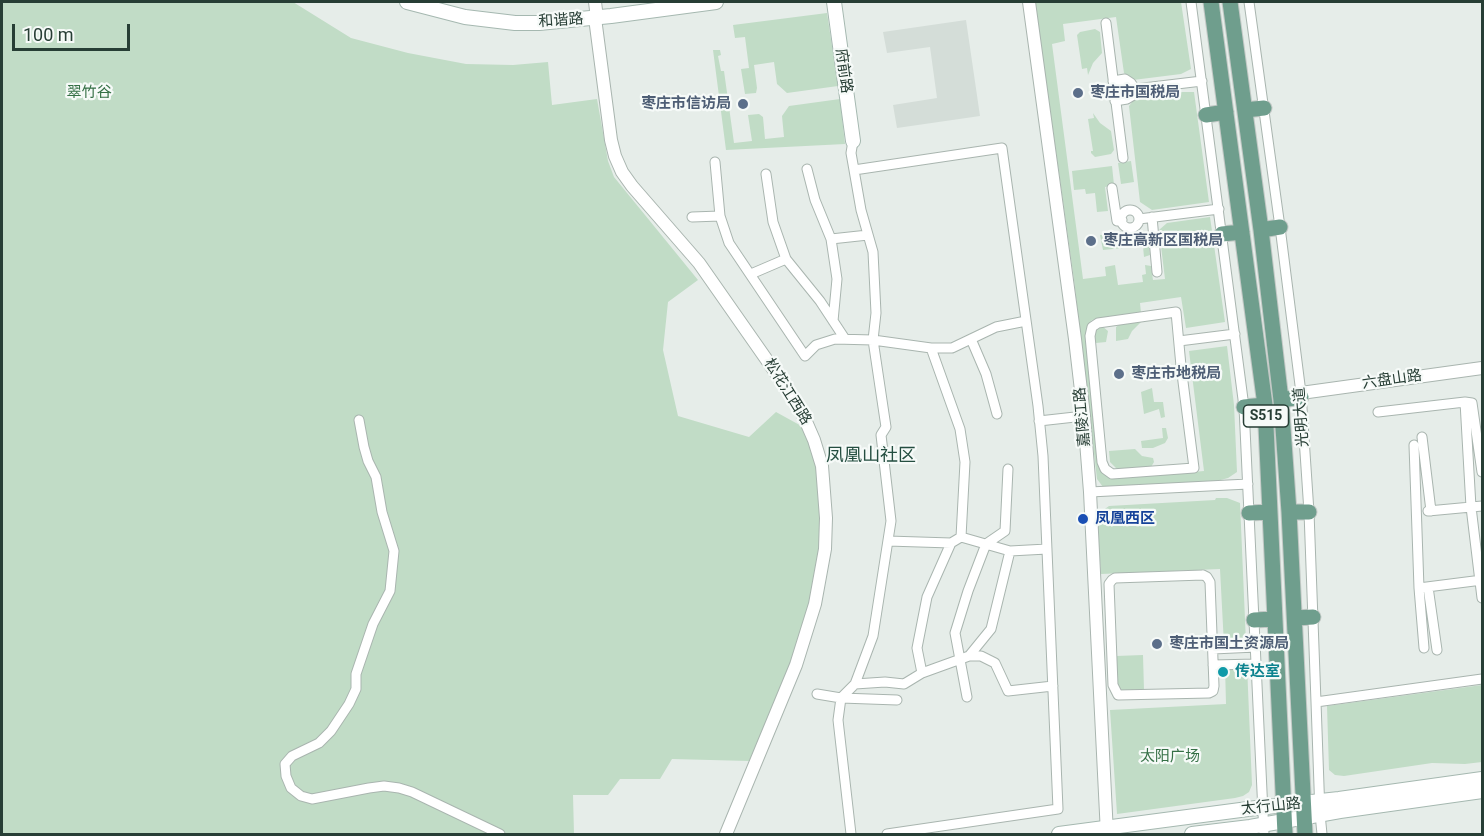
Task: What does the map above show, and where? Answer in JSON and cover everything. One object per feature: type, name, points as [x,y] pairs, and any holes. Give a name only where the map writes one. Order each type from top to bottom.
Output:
[{"type":"main road","name":"和谐路","points":[[407,2],[438,11],[489,20],[539,23],[647,2]]},
{"type":"main road","name":"和谐路","points":[[438,2],[516,14],[716,2]]},
{"type":"main road","name":"府前路","points":[[834,2],[853,141]]},
{"type":"main road","name":"S515","points":[[1211,2],[1265,405],[1285,828]]},
{"type":"main road","name":"光明大道","points":[[1230,2],[1281,400],[1295,618],[1305,834]]},
{"type":"main road","points":[[1245,110],[1264,108]]},
{"type":"main road","points":[[1206,115],[1226,112]]},
{"type":"main road","points":[[1261,230],[1281,227]]},
{"type":"main road","points":[[1222,234],[1242,232]]},
{"type":"main road","points":[[1281,400],[1301,395]]},
{"type":"main road","points":[[1244,407],[1265,405]]},
{"type":"main road","points":[[1249,513],[1270,512]]},
{"type":"main road","points":[[1289,512],[1309,512]]},
{"type":"main road","points":[[1295,618],[1313,617]]},
{"type":"main road","points":[[1254,620],[1275,619]]},
{"type":"main road","name":"太行山路","points":[[1320,808],[1482,780]]},
{"type":"main road","name":"太行山路","points":[[1059,834],[1107,831],[1263,807],[1283,805],[1304,810],[1482,791]]},
{"type":"main road","name":"太行山路","points":[[1192,834],[1285,828],[1304,810]]},
{"type":"street","name":"嘉陵江路","points":[[1029,2],[1074,327],[1084,416],[1107,831]]},
{"type":"street","name":"S515","points":[[1191,2],[1244,407],[1263,830]]},
{"type":"street","name":"光明大道","points":[[1249,2],[1281,227],[1301,395],[1309,512],[1322,834]]},
{"type":"street","name":"松花江西路","points":[[596,11],[611,140],[622,172],[699,263],[785,387],[804,417],[822,466],[825,549],[815,604],[796,665],[726,834]]},
{"type":"street","points":[[1106,23],[1123,158]]},
{"type":"street","points":[[1113,81],[1125,79],[1135,89]]},
{"type":"street","points":[[1135,89],[1202,81]]},
{"type":"street","points":[[1115,101],[1132,96],[1135,89]]},
{"type":"street","points":[[851,834],[838,720],[841,698],[855,684],[873,636],[891,521],[881,435],[886,427],[873,340],[876,313],[873,252],[861,210],[851,153],[853,141]]},
{"type":"street","points":[[854,170],[1002,148],[1043,456],[1058,809],[887,834]]},
{"type":"street","points":[[715,162],[720,216],[729,243],[805,356],[816,345],[835,339],[873,340],[931,348],[952,348],[996,327],[1026,321]]},
{"type":"street","points":[[807,169],[815,200],[831,239],[837,279],[833,321]]},
{"type":"street","points":[[766,174],[773,222],[786,259],[820,301],[845,339]]},
{"type":"street","points":[[1112,188],[1117,221],[1122,220],[1124,225],[1130,228],[1137,224],[1139,219],[1219,209]]},
{"type":"street","points":[[692,217],[720,216]]},
{"type":"street","points":[[1152,218],[1157,272]]},
{"type":"street","points":[[831,239],[868,236]]},
{"type":"street","points":[[751,274],[786,259]]},
{"type":"street","points":[[1176,312],[1179,341],[1194,468],[1112,474],[1105,469],[1102,462],[1090,336],[1092,327],[1098,322],[1176,312]]},
{"type":"street","points":[[1179,341],[1235,334]]},
{"type":"street","points":[[971,339],[986,374],[997,414]]},
{"type":"street","points":[[931,348],[960,429],[965,462],[961,537]]},
{"type":"street","name":"六盘山路","points":[[1301,395],[1482,368]]},
{"type":"street","points":[[1465,402],[1471,507],[1482,598]]},
{"type":"street","points":[[1378,412],[1472,402],[1478,408],[1482,472]]},
{"type":"street","points":[[1040,421],[1084,416]]},
{"type":"street","points":[[359,420],[364,447],[376,477],[382,512],[394,551],[390,591],[373,624],[356,674],[356,688],[349,704],[331,731],[319,743],[292,756],[285,764],[286,776],[291,788],[301,796],[312,799],[384,786],[399,788],[500,834]]},
{"type":"street","points":[[1422,437],[1431,511]]},
{"type":"street","points":[[1414,445],[1416,513],[1423,588],[1424,648]]},
{"type":"street","points":[[967,697],[964,658],[955,633],[986,544],[1005,531],[1008,469]]},
{"type":"street","points":[[1090,492],[1248,484]]},
{"type":"street","points":[[1416,513],[1482,506]]},
{"type":"street","points":[[888,541],[951,543],[961,537],[1010,551],[1047,549]]},
{"type":"street","points":[[922,673],[917,648],[927,597],[951,543]]},
{"type":"street","points":[[964,658],[991,629],[1010,551]]},
{"type":"street","points":[[1203,575],[1207,577],[1210,582],[1213,649],[1214,686],[1209,693],[1118,695],[1113,685],[1109,584],[1115,578],[1203,575]]},
{"type":"street","points":[[1423,588],[1481,580]]},
{"type":"street","points":[[1423,588],[1437,650]]},
{"type":"street","points":[[1213,649],[1256,647]]},
{"type":"street","points":[[855,684],[885,682],[904,684],[922,673],[964,658],[981,656],[995,663],[1008,690],[1053,686]]},
{"type":"street","points":[[1213,665],[1256,664]]},
{"type":"street","points":[[1316,702],[1482,679]]},
{"type":"street","points":[[818,694],[841,698],[897,700]]},
{"type":"shaded area","points":[[966,20],[980,116],[897,128],[893,105],[937,98],[930,47],[887,53],[883,32]]},
{"type":"green space","name":"翠竹谷","points":[[2,2],[293,2],[351,38],[408,53],[466,64],[513,65],[548,62],[552,105],[597,99],[608,161],[614,177],[698,280],[668,302],[663,350],[678,416],[749,437],[776,412],[805,428],[819,466],[823,532],[812,600],[794,660],[749,761],[672,759],[660,779],[620,779],[608,795],[573,795],[574,834],[2,834]]},
{"type":"green space","points":[[1035,2],[1181,2],[1191,69],[1181,74],[1133,80],[1124,73],[1116,17],[1063,24],[1065,41],[1052,44],[1083,279],[1106,276],[1105,267],[1115,265],[1118,285],[1143,282],[1142,275],[1146,274],[1145,265],[1151,266],[1153,280],[1165,279],[1159,230],[1167,223],[1210,217],[1225,322],[1186,328],[1181,297],[1140,303],[1141,313],[1092,320],[1086,333],[1099,459],[1111,477],[1204,471],[1189,351],[1227,346],[1234,405],[1237,472],[1228,478],[1206,484],[1103,487],[1097,479],[1074,280]]},
{"type":"green space","points":[[827,13],[838,86],[787,93],[777,84],[774,62],[754,65],[756,93],[745,94],[741,69],[749,68],[745,37],[735,38],[733,25]]},
{"type":"green space","points":[[1095,29],[1100,32],[1102,53],[1093,63],[1088,75],[1087,68],[1082,69],[1077,35],[1080,32]]},
{"type":"green space","points":[[713,50],[720,50],[721,55],[718,56],[721,71],[724,71],[734,143],[752,141],[748,115],[759,114],[763,117],[765,139],[784,137],[782,116],[789,106],[840,99],[845,144],[726,150]]},
{"type":"green space","points":[[1194,92],[1209,202],[1152,210],[1140,202],[1129,106],[1136,97]]},
{"type":"green space","points":[[1093,113],[1100,123],[1111,131],[1114,150],[1111,154],[1095,157],[1091,153],[1093,151],[1088,119],[1094,118]]},
{"type":"green space","points":[[1131,161],[1134,182],[1121,184],[1118,163]]},
{"type":"green space","points":[[1112,166],[1114,185],[1105,187],[1108,211],[1097,212],[1095,193],[1086,194],[1085,189],[1074,190],[1072,171]]},
{"type":"green space","points":[[1137,231],[1146,232],[1150,255],[1144,257],[1142,236],[1137,237]]},
{"type":"green space","points":[[1121,233],[1123,248],[1103,250],[1100,235]]},
{"type":"green space","points":[[1143,320],[1132,331],[1128,339],[1116,341],[1116,327],[1120,324]]},
{"type":"green space","points":[[1102,326],[1108,331],[1106,342],[1096,343],[1095,328]]},
{"type":"green space","points":[[1152,388],[1154,402],[1163,402],[1165,417],[1161,418],[1159,409],[1144,414],[1141,392]]},
{"type":"green space","points":[[1162,428],[1166,428],[1168,438],[1165,443],[1153,448],[1142,448],[1141,441],[1163,438]]},
{"type":"green space","points":[[1135,449],[1142,456],[1153,458],[1154,462],[1151,467],[1117,469],[1110,462],[1109,451]]},
{"type":"green space","points":[[1216,498],[1227,498],[1240,503],[1246,643],[1224,645],[1220,569],[1101,574],[1097,519],[1109,506],[1215,500]]},
{"type":"green space","points":[[1143,655],[1144,690],[1121,691],[1117,683],[1116,656]]},
{"type":"green space","name":"太阳广场","points":[[1247,665],[1252,785],[1249,792],[1235,798],[1117,814],[1110,710],[1226,704],[1225,666]]},
{"type":"green space","points":[[1482,685],[1482,762],[1432,763],[1344,776],[1335,775],[1329,770],[1327,706]]},
{"type":"place","name":"枣庄市国税局","points":[[1078,93]]},
{"type":"place","name":"枣庄市信访局","points":[[743,104]]},
{"type":"place","name":"枣庄高新区国税局","points":[[1091,241]]},
{"type":"place","name":"枣庄市地税局","points":[[1119,374]]},
{"type":"place","name":"凤凰西区","points":[[1083,519]]},
{"type":"place","name":"枣庄市国土资源局","points":[[1157,644]]},
{"type":"place","name":"传达室","points":[[1223,672]]},
{"type":"district","name":"凤凰山社区","points":[[871,456]]}]
